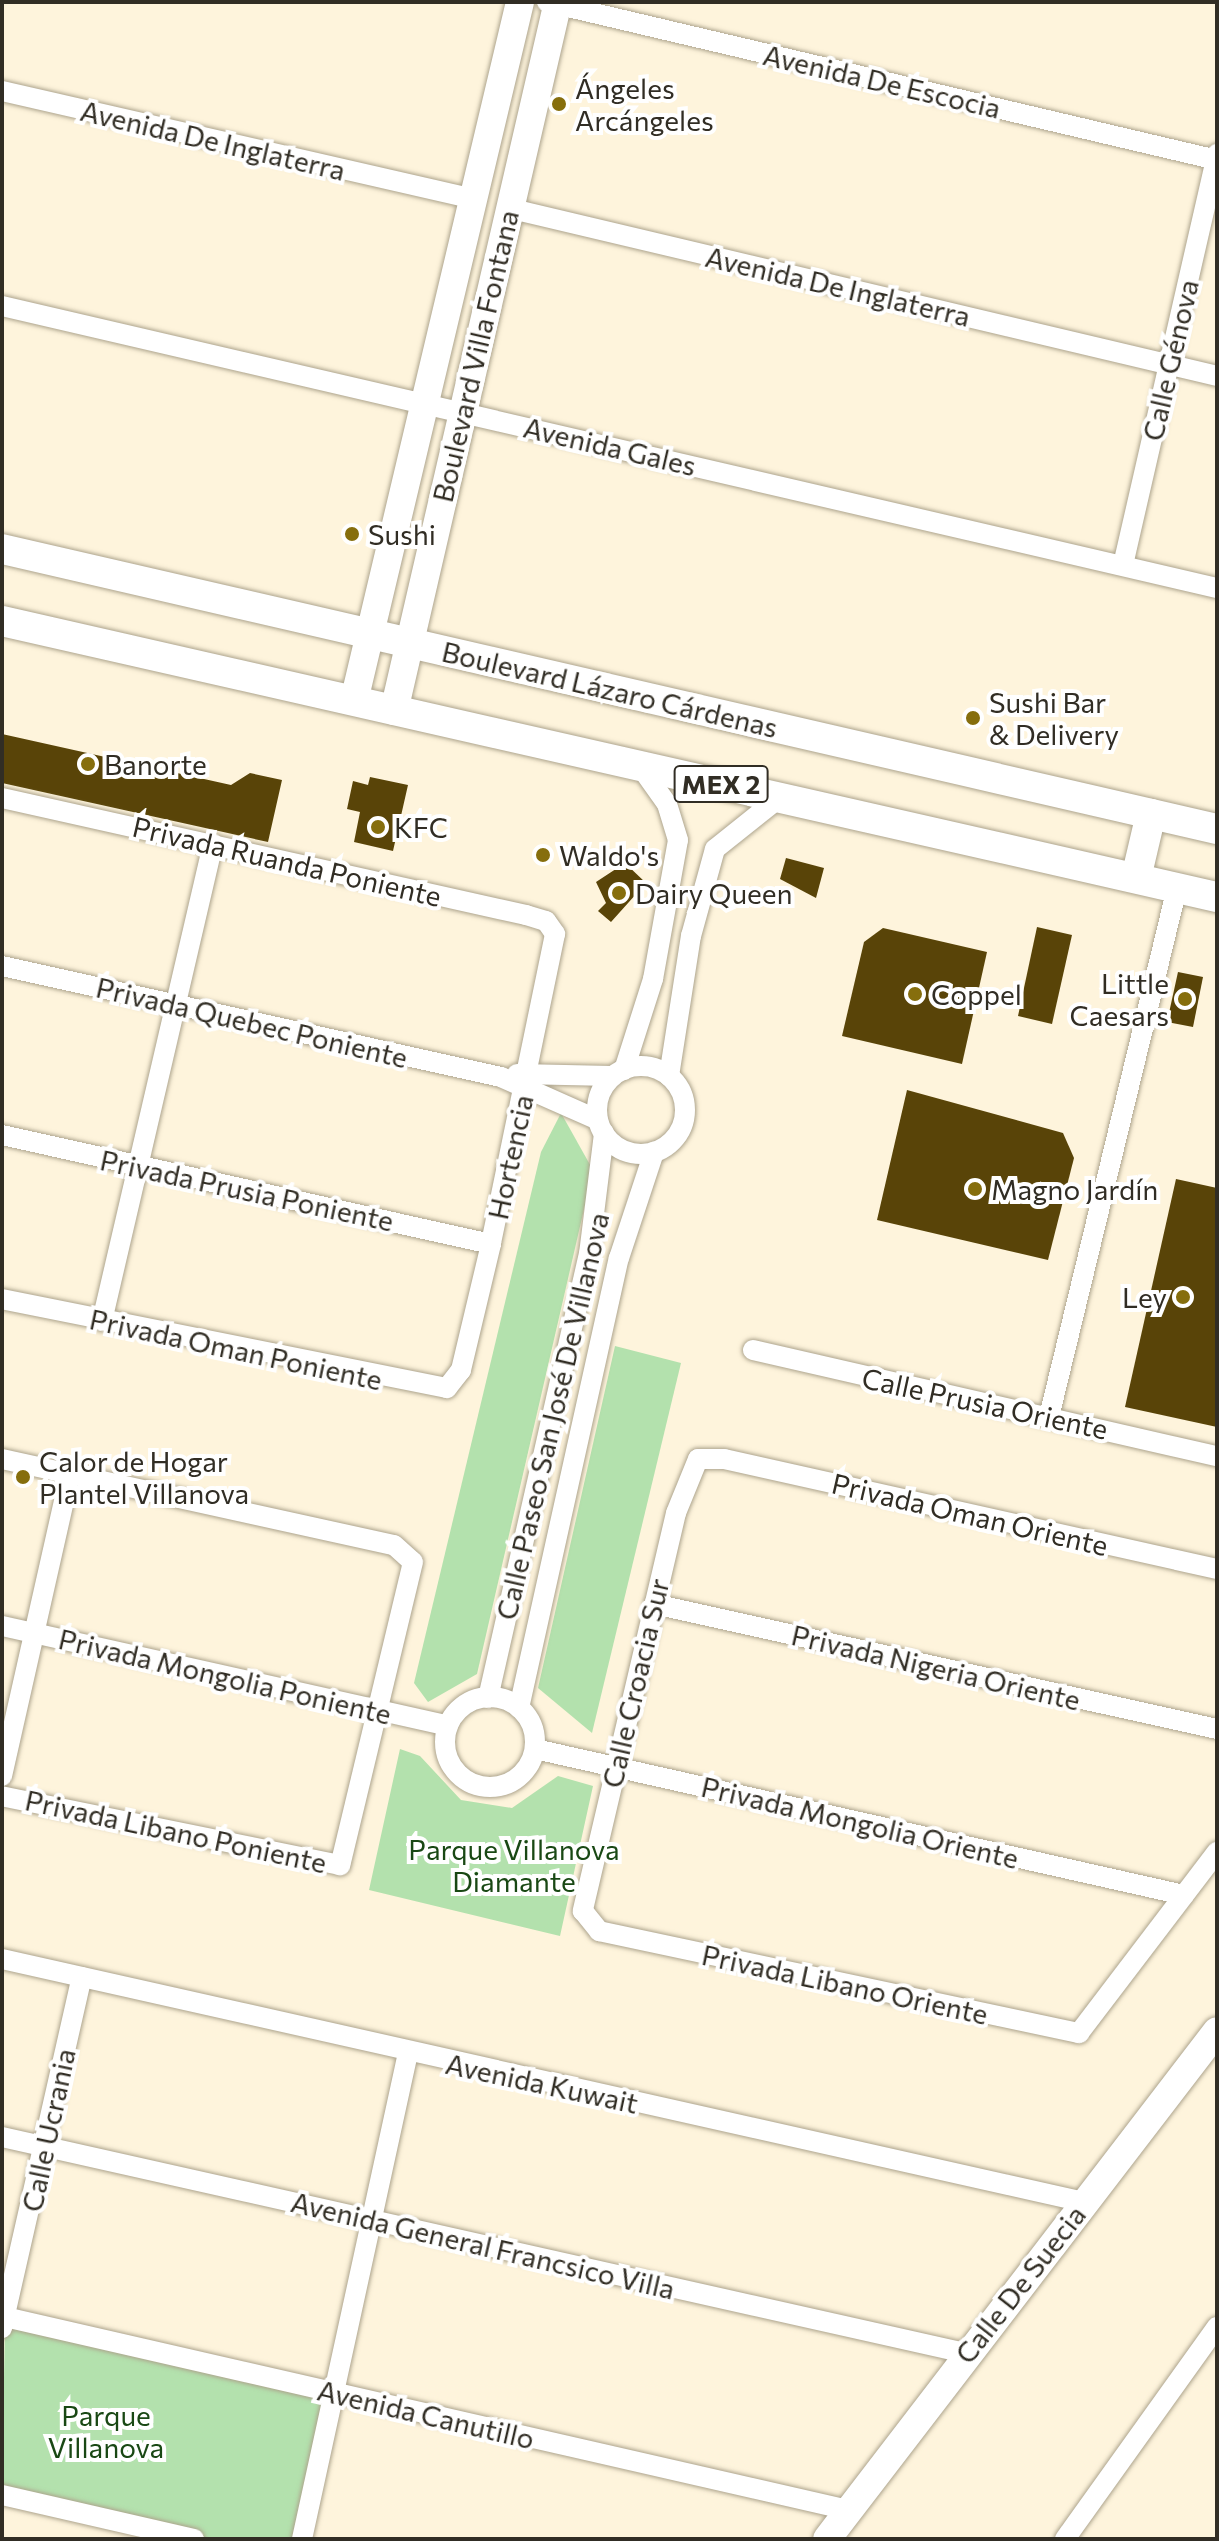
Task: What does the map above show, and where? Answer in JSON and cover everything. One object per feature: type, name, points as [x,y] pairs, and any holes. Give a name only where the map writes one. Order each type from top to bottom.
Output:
[{"type":"main road","name":"Boulevard Lázaro Cárdenas","points":[[2,549],[1217,829]]},
{"type":"main road","name":"MEX 2","points":[[2,621],[1217,897]]},
{"type":"main road","points":[[1136,878],[1151,814]]},
{"type":"street","name":"Boulevard Villa Fontana","points":[[354,701],[520,2]]},
{"type":"street","name":"Boulevard Villa Fontana","points":[[394,711],[554,3]]},
{"type":"street","name":"Avenida De Escocia","points":[[554,3],[1217,158]]},
{"type":"street","name":"Avenida De Inglaterra","points":[[2,91],[471,198]]},
{"type":"street","name":"Calle Génova","points":[[1123,565],[1217,158]]},
{"type":"street","name":"Avenida De Inglaterra","points":[[508,208],[1217,376]]},
{"type":"street","name":"Avenida Gales","points":[[2,306],[1217,588]]},
{"type":"street","points":[[619,1073],[647,1066],[669,1076],[684,1100],[685,1119],[677,1136],[654,1152],[622,1150],[601,1127],[599,1099],[619,1073],[653,979],[678,840],[667,804],[640,766]]},
{"type":"street","name":"Privada Ruanda Poniente","points":[[2,798],[537,918],[552,926],[555,943]]},
{"type":"street","points":[[669,1076],[691,936],[715,849],[779,798]]},
{"type":"street","points":[[102,1321],[213,844]]},
{"type":"street","points":[[1049,1417],[1177,888]]},
{"type":"street","name":"Hortencia","points":[[461,1370],[555,943]]},
{"type":"street","name":"Privada Quebec Poniente","points":[[2,966],[501,1077],[523,1092],[601,1127]]},
{"type":"street","name":"Privada Quebec Poniente","points":[[501,1077],[527,1071],[619,1073]]},
{"type":"street","name":"Calle Paseo San José De Villanova","points":[[488,1698],[602,1187],[601,1127]]},
{"type":"street","name":"Privada Prusia Poniente","points":[[2,1135],[491,1244]]},
{"type":"street","name":"Calle Paseo San José De Villanova","points":[[519,1708],[585,1404],[633,1203],[654,1152]]},
{"type":"street","name":"Privada Oman Poniente","points":[[2,1299],[426,1389],[447,1388],[461,1370]]},
{"type":"street","name":"Calle Prusia Oriente","points":[[753,1350],[1217,1456]]},
{"type":"street","points":[[557,1398],[585,1404]]},
{"type":"street","points":[[2,1459],[394,1545],[413,1562],[378,1711]]},
{"type":"street","name":"Privada Oman Oriente","points":[[724,1459],[1217,1569]]},
{"type":"street","name":"Calle Croacia Sur","points":[[599,1931],[583,1911],[654,1604],[690,1466],[724,1459]]},
{"type":"street","points":[[2,1776],[70,1474]]},
{"type":"street","name":"Privada Nigeria Oriente","points":[[654,1604],[1217,1729]]},
{"type":"street","name":"Privada Mongolia Poniente","points":[[2,1626],[448,1726]]},
{"type":"street","points":[[488,1698],[519,1708],[535,1749],[517,1779],[484,1787],[463,1778],[449,1760],[448,1726],[464,1706],[488,1698]]},
{"type":"street","name":"Privada Libano Poniente","points":[[2,1796],[331,1868],[346,1858],[378,1711]]},
{"type":"street","name":"Privada Mongolia Oriente","points":[[535,1749],[1184,1895]]},
{"type":"street","points":[[1184,1895],[1217,1852]]},
{"type":"street","name":"Privada Libano Oriente","points":[[599,1931],[1070,2033],[1088,2024],[1184,1895]]},
{"type":"street","name":"Avenida Kuwait","points":[[2,1959],[408,2053],[1084,2202]]},
{"type":"street","name":"Calle Ucrania","points":[[3,2323],[82,1977]]},
{"type":"street","name":"Calle De Suecia","points":[[827,2539],[965,2353],[1217,2031]]},
{"type":"street","points":[[302,2539],[408,2053]]},
{"type":"street","name":"Avenida General Francsico Villa","points":[[2,2137],[965,2353]]},
{"type":"street","name":"Avenida Canutillo","points":[[3,2323],[334,2392],[848,2510]]},
{"type":"street","points":[[1065,2539],[1217,2327]]},
{"type":"street","points":[[2,2495],[194,2539]]},
{"type":"green space","points":[[561,1113],[593,1170],[477,1674],[428,1702],[414,1683],[541,1152]]},
{"type":"green space","points":[[615,1346],[681,1363],[592,1733],[538,1688]]},
{"type":"green space","name":"Parque Villanova Diamante","points":[[400,1749],[420,1756],[461,1800],[512,1808],[558,1776],[593,1786],[560,1936],[369,1890]]},
{"type":"green space","name":"Parque Villanova","points":[[5,2320],[332,2396],[300,2539],[200,2539],[2,2494]]},
{"type":"building","points":[[2,734],[231,785],[250,773],[282,780],[268,842],[2,783]]},
{"type":"building","name":"KFC","points":[[370,777],[408,785],[393,851],[354,842],[360,812],[347,809],[353,781],[368,785]]},
{"type":"building","points":[[786,858],[824,868],[816,898],[780,879]]},
{"type":"building","name":"Dairy Queen","points":[[625,863],[646,883],[611,922],[598,911],[606,903],[596,882]]},
{"type":"building","points":[[1037,927],[1072,935],[1052,1024],[1018,1016]]},
{"type":"building","name":"Coppel","points":[[883,928],[987,952],[962,1064],[842,1036],[864,942]]},
{"type":"building","name":"Little Caesars","points":[[1178,972],[1203,977],[1193,1027],[1167,1022]]},
{"type":"building","name":"Magno Jardín","points":[[907,1090],[1063,1133],[1074,1158],[1048,1260],[877,1220]]},
{"type":"building","name":"Ley","points":[[1176,1179],[1217,1188],[1217,1427],[1125,1407]]},
{"type":"place","name":"Ángeles Arcángeles","points":[[559,104]]},
{"type":"place","name":"Sushi","points":[[352,534]]},
{"type":"place","name":"Sushi Bar & Delivery","points":[[973,718]]},
{"type":"place","name":"Banorte","points":[[88,764]]},
{"type":"place","name":"KFC","points":[[378,827]]},
{"type":"place","name":"Waldo's","points":[[543,855]]},
{"type":"place","name":"Dairy Queen","points":[[619,893]]},
{"type":"place","name":"Coppel","points":[[915,994]]},
{"type":"place","name":"Little Caesars","points":[[1185,999]]},
{"type":"place","name":"Magno Jardín","points":[[975,1189]]},
{"type":"place","name":"Ley","points":[[1183,1297]]},
{"type":"place","name":"Calor de Hogar Plantel Villanova","points":[[23,1477]]}]
